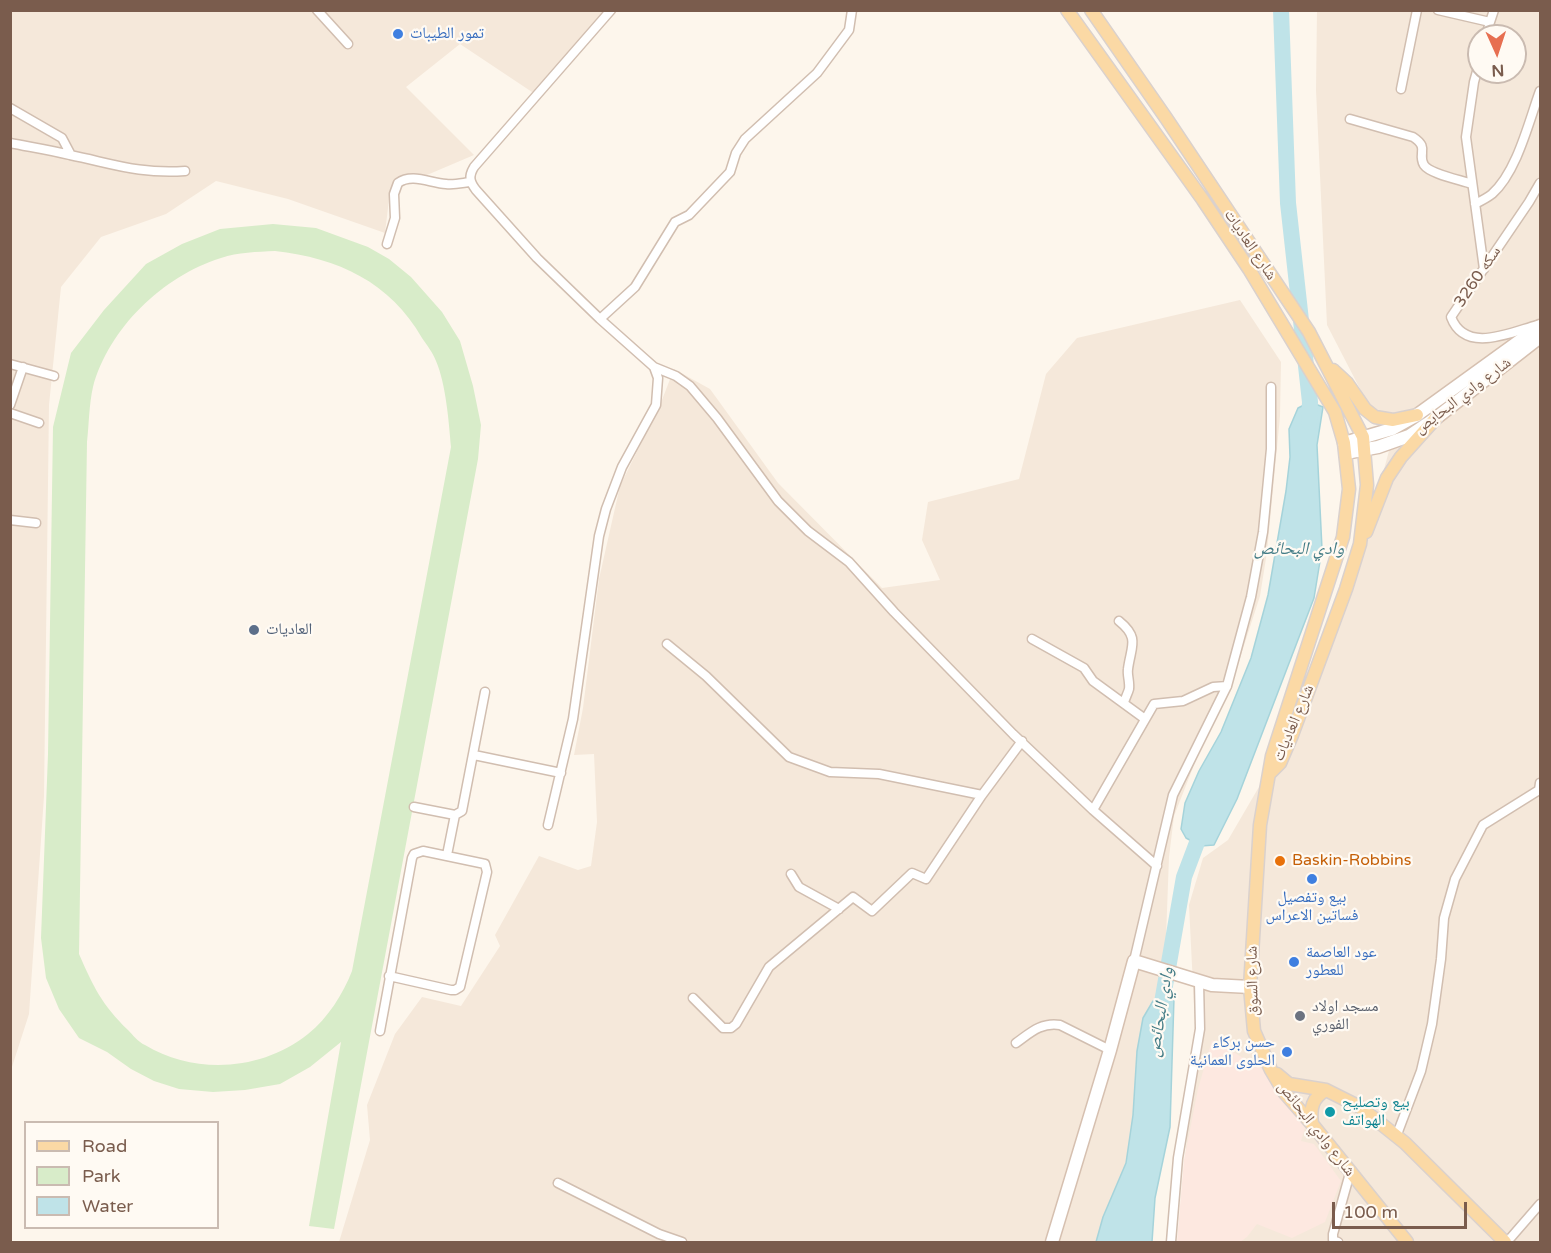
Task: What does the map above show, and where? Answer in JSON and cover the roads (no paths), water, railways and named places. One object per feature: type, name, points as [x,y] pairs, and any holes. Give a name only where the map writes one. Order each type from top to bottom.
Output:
[{"type":"main road","name":"شارع العاديات","points":[[1067,10],[1203,200],[1249,269],[1335,412],[1345,448],[1349,489],[1343,537],[1273,749],[1270,772]]},
{"type":"main road","name":"شارع العاديات","points":[[1091,10],[1309,332],[1364,444],[1367,485],[1360,544],[1346,589],[1292,735],[1280,763],[1270,772]]},
{"type":"main road","points":[[1326,363],[1347,383],[1365,409],[1374,417],[1393,420],[1417,415]]},
{"type":"main road","points":[[1360,544],[1387,478],[1401,457],[1436,418]]},
{"type":"main road","name":"شارع السوق","points":[[1270,772],[1260,825],[1250,987],[1254,1031],[1271,1070]]},
{"type":"main road","points":[[1271,1070],[1289,1084],[1326,1090],[1360,1107],[1396,1137],[1506,1242]]},
{"type":"main road","name":"شارع وادي البحائص","points":[[1271,1070],[1284,1092],[1407,1242]]},
{"type":"main road","points":[[1312,1124],[1310,1110],[1313,1100],[1326,1090]]},
{"type":"street","points":[[317,10],[348,44]]},
{"type":"street","points":[[611,10],[474,167],[470,182],[537,258],[600,319],[654,367],[676,376],[690,386],[717,418],[778,501],[808,531],[849,562],[894,612],[1022,741],[1093,810],[1157,866]]},
{"type":"street","points":[[600,319],[635,287],[675,222],[689,215],[730,172],[736,153],[745,140],[817,74],[849,30],[852,10]]},
{"type":"street","points":[[1401,89],[1417,10]]},
{"type":"street","points":[[1438,10],[1490,22],[1494,10]]},
{"type":"street","points":[[1474,84],[1466,137],[1484,268]]},
{"type":"street","points":[[1475,204],[1491,195],[1500,185],[1515,159],[1540,91]]},
{"type":"street","points":[[10,108],[62,138],[71,155]]},
{"type":"street","points":[[1350,119],[1413,137],[1421,142],[1425,168],[1472,184]]},
{"type":"street","points":[[10,143],[129,169],[157,172],[185,171]]},
{"type":"street","points":[[387,244],[395,218],[394,194],[398,183],[403,179],[417,178],[445,184],[470,182]]},
{"type":"street","name":"سكه 3260","points":[[1540,183],[1451,317],[1455,327],[1472,339],[1490,338],[1540,325]]},
{"type":"street","name":"شارع وادي البحايص","points":[[1364,444],[1417,415],[1540,325]]},
{"type":"street","name":"شارع وادي البحايص","points":[[1345,448],[1409,436],[1436,418],[1540,337]]},
{"type":"street","points":[[10,364],[54,376]]},
{"type":"street","points":[[548,825],[573,719],[599,536],[622,466],[656,405],[658,378],[654,367]]},
{"type":"street","points":[[10,405],[23,368]]},
{"type":"street","points":[[1052,1242],[1110,1050],[1134,961],[1173,795],[1227,686],[1251,597],[1263,532],[1270,449],[1271,387]]},
{"type":"street","points":[[10,413],[39,423]]},
{"type":"street","points":[[10,531],[12,520],[36,523]]},
{"type":"street","points":[[1119,621],[1133,637],[1133,652],[1128,670],[1129,688],[1124,703]]},
{"type":"street","points":[[1032,639],[1084,668],[1093,681],[1145,719]]},
{"type":"street","points":[[667,644],[706,676],[789,757],[830,772],[879,774],[982,795]]},
{"type":"street","points":[[1093,810],[1154,704],[1183,701],[1214,687],[1227,686]]},
{"type":"street","points":[[414,807],[454,815],[462,811],[485,692]]},
{"type":"street","points":[[693,998],[723,1028],[731,1028],[769,967],[853,897],[872,910],[912,873],[926,879],[982,795],[1022,741]]},
{"type":"street","points":[[474,755],[561,773]]},
{"type":"street","points":[[1396,1137],[1421,1071],[1432,1024],[1442,959],[1444,918],[1455,879],[1484,825],[1539,790],[1540,783]]},
{"type":"street","points":[[447,855],[454,815]]},
{"type":"street","points":[[380,1031],[389,976],[412,858],[418,852],[423,851],[482,863],[488,869],[460,987],[451,990],[389,976]]},
{"type":"street","points":[[791,874],[799,887],[839,909]]},
{"type":"street","points":[[1134,961],[1212,985],[1250,987]]},
{"type":"street","points":[[1171,1242],[1178,1158],[1200,1029],[1199,982]]},
{"type":"street","points":[[1016,1043],[1041,1025],[1051,1023],[1060,1025],[1110,1050]]},
{"type":"street","points":[[1338,1242],[1334,1240],[1333,1234],[1350,1173]]},
{"type":"street","points":[[558,1183],[659,1234],[682,1242]]},
{"type":"street","points":[[1506,1242],[1540,1204]]},
{"type":"water","name":"وادي البحائص","points":[[1310,402],[1323,407],[1317,445],[1322,549],[1314,598],[1237,799],[1214,845],[1201,846],[1186,838],[1181,829],[1185,803],[1199,771],[1221,732],[1251,658],[1268,595],[1286,491],[1290,457],[1289,429],[1298,408]]},
{"type":"water","name":"وادي البحائص","points":[[1164,992],[1174,998],[1170,1127],[1155,1198],[1152,1242],[1096,1242],[1103,1217],[1126,1163],[1133,1115],[1137,1051],[1143,1018],[1153,1001]]},
{"type":"waterway","name":"وادي البحائص","points":[[1281,10],[1288,203],[1310,402],[1309,422]]},
{"type":"waterway","name":"وادي البحائص","points":[[1160,1014],[1184,877],[1204,824]]},
{"type":"place","name":"تمور الطيبات","points":[[398,34]]},
{"type":"place","name":"العاديات","points":[[254,630]]},
{"type":"place","name":"Baskin-Robbins","points":[[1280,861]]},
{"type":"place","name":"بيع وتفصيل فساتين الاعراس","points":[[1312,879]]},
{"type":"place","name":"عود العاصمة للعطور","points":[[1294,962]]},
{"type":"place","name":"مسجد اولاد الفوري","points":[[1300,1016]]},
{"type":"place","name":"حسن بركاء الحلوى العمانية","points":[[1287,1052]]},
{"type":"place","name":"بيع وتصليح الهواتف","points":[[1330,1112]]}]
